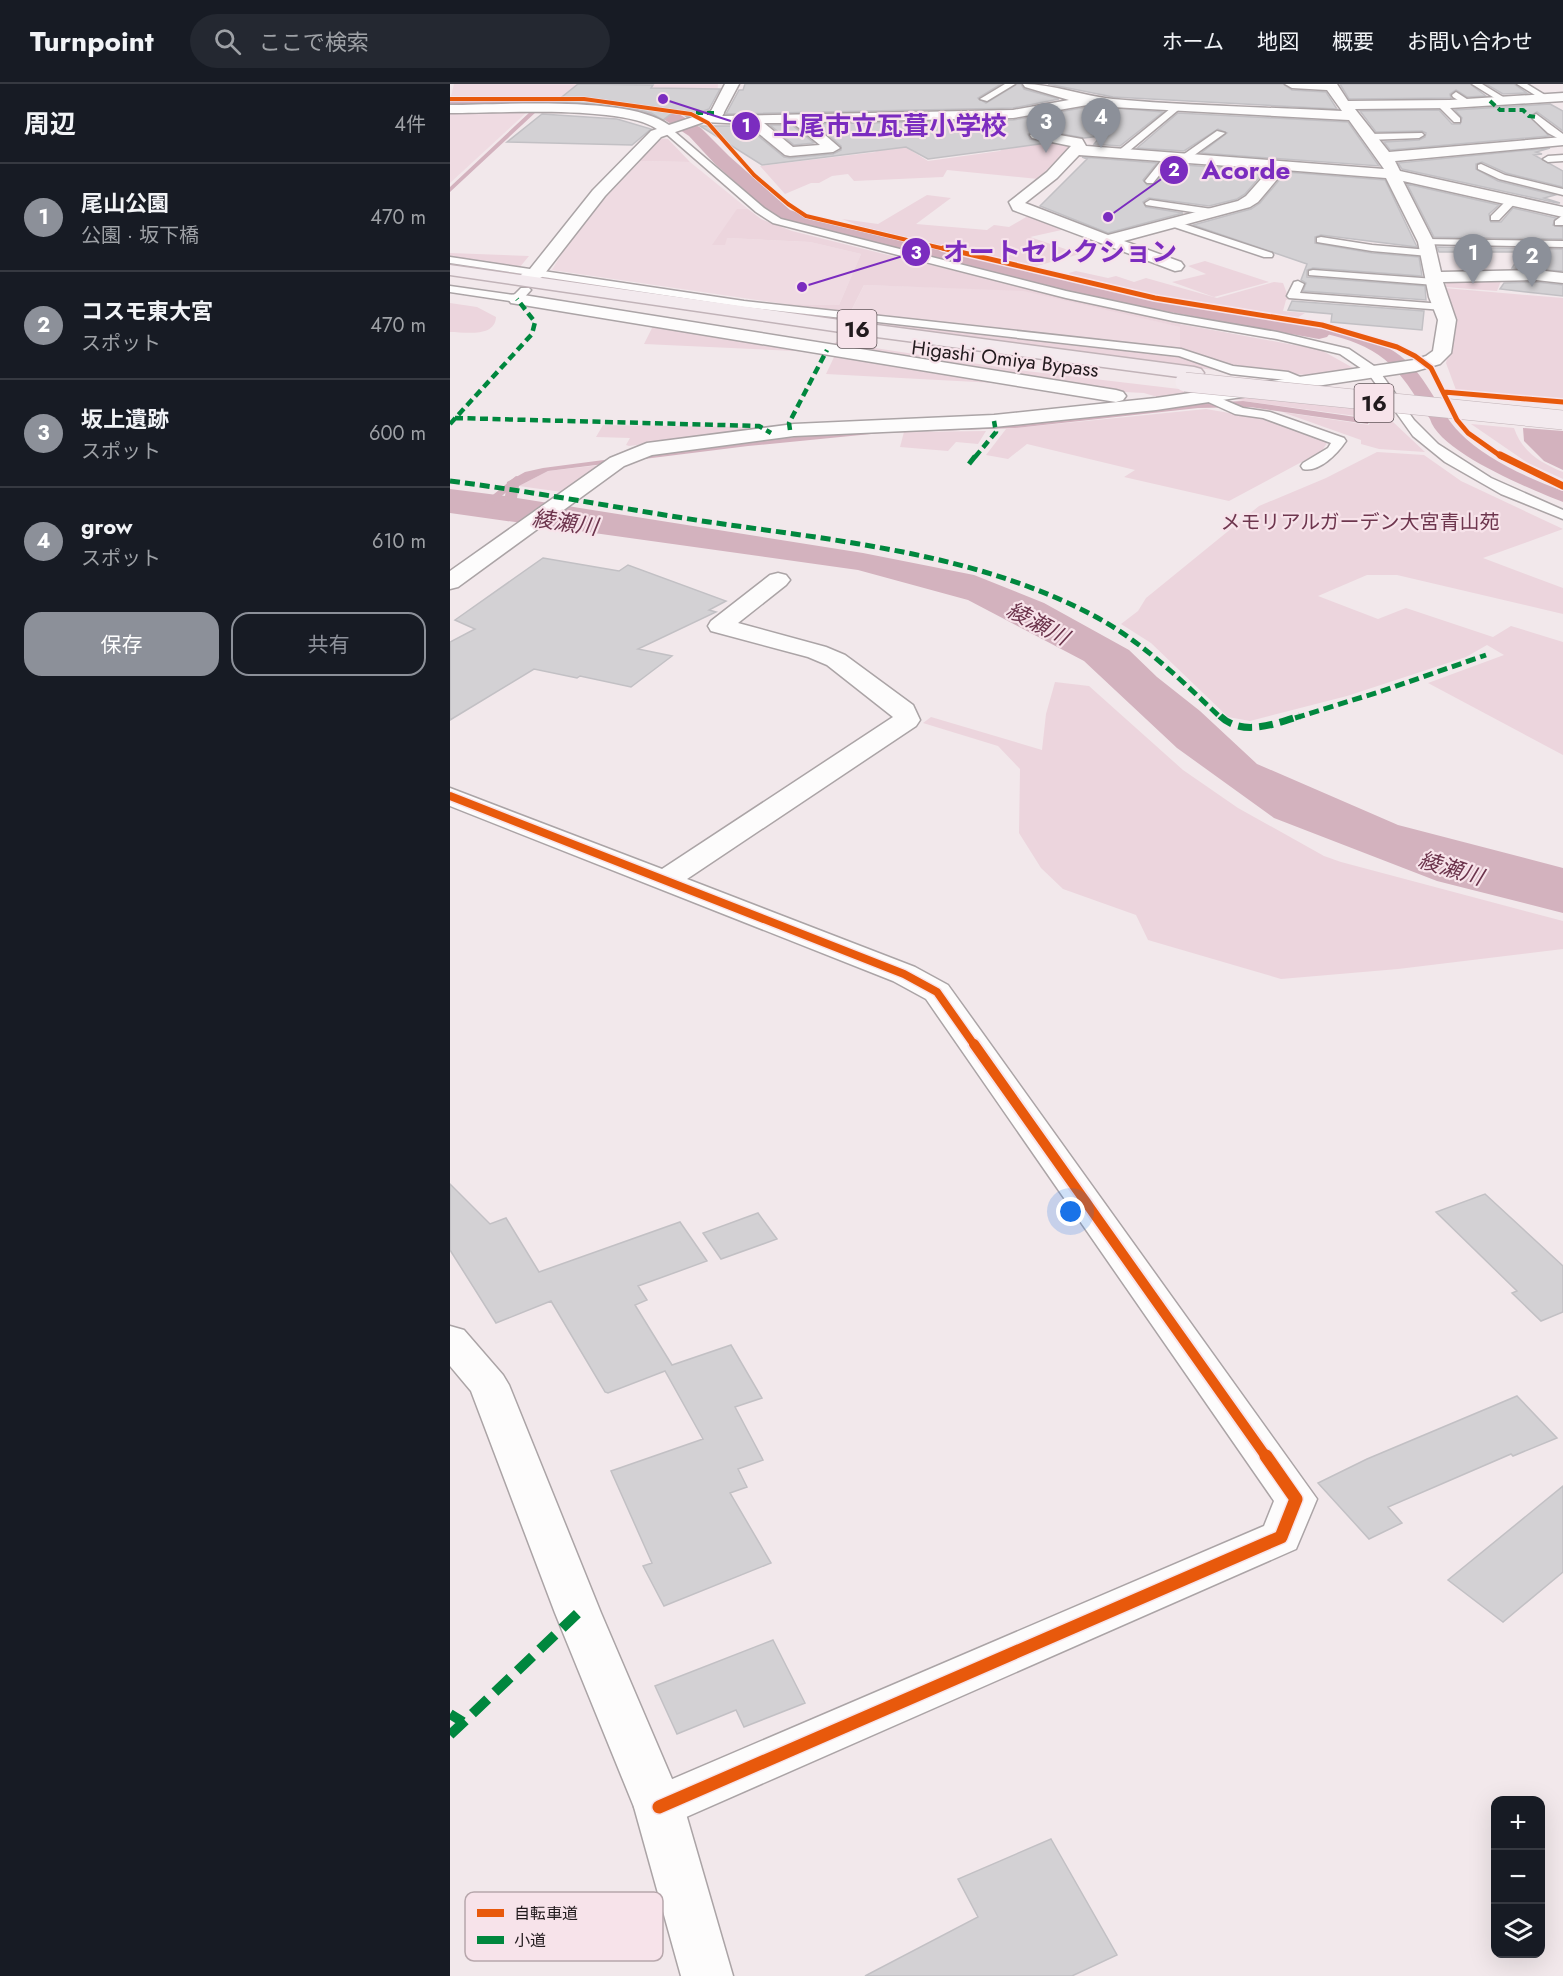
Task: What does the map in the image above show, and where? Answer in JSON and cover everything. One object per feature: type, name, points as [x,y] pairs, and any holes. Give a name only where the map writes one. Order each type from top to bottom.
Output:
[{"type":"highway","name":"Higashi Omiya Bypass","points":[[450,270],[525,286],[940,351],[1189,377],[1563,410]]},
{"type":"highway","name":"Higashi Omiya Bypass","points":[[450,279],[525,286]]},
{"type":"highway","name":"Higashi Omiya Bypass","points":[[1189,377],[1375,403],[1563,420]]},
{"type":"street","points":[[732,84],[717,113],[666,129],[645,144],[599,193],[525,286],[1156,404]]},
{"type":"street","points":[[450,582],[612,465],[647,449],[794,430],[994,420],[1213,398],[1304,381],[1416,365],[1433,360],[1442,354],[1447,320],[1438,297],[1427,248],[1415,217],[1389,167],[1330,85],[1292,84]]},
{"type":"street","points":[[1035,85],[1092,100],[1179,106],[1228,123]]},
{"type":"street","points":[[1228,123],[1237,97],[1347,108]]},
{"type":"street","points":[[1228,123],[1248,110],[1469,103],[1563,97]]},
{"type":"street","points":[[700,118],[715,120],[1034,111],[1092,100]]},
{"type":"street","points":[[450,109],[601,110],[641,116],[666,129]]},
{"type":"street","points":[[1034,111],[1065,117],[1032,135],[1077,142],[1079,147],[1052,175],[1017,202],[1019,207],[1175,266]]},
{"type":"street","points":[[943,115],[963,125],[995,129]]},
{"type":"street","points":[[750,119],[790,152],[833,147],[796,117]]},
{"type":"street","points":[[1346,137],[1369,138]]},
{"type":"street","points":[[1389,167],[1563,139]]},
{"type":"street","points":[[1075,150],[1280,167],[1389,167],[1438,170]]},
{"type":"street","points":[[1550,159],[1563,166]]},
{"type":"street","points":[[1476,167],[1515,163]]},
{"type":"street","points":[[1109,240],[1244,204],[1252,199],[1280,167]]},
{"type":"street","points":[[1389,167],[1559,214]]},
{"type":"street","points":[[1435,279],[1536,275],[1563,278]]},
{"type":"street","points":[[665,880],[907,720],[904,711],[836,660],[817,652],[720,626],[778,580]]},
{"type":"street","points":[[450,796],[904,974],[937,992],[1296,1499],[1281,1537],[659,1807]]},
{"type":"street","points":[[450,1340],[489,1385],[578,1613],[659,1807],[707,1976]]},
{"type":"lane","points":[[984,99],[1011,84]]},
{"type":"lane","points":[[1476,84],[1504,100]]},
{"type":"lane","points":[[1521,84],[1546,98]]},
{"type":"lane","points":[[1456,95],[1469,103]]},
{"type":"lane","points":[[1441,104],[1457,120]]},
{"type":"lane","points":[[1120,154],[1179,106]]},
{"type":"lane","points":[[1536,117],[1563,139]]},
{"type":"lane","points":[[1150,181],[1175,159],[1228,123]]},
{"type":"lane","points":[[666,129],[760,210],[777,221],[1054,292],[1157,315],[1325,346],[1350,354],[1379,370],[1416,430],[1447,457],[1481,477],[1563,516]]},
{"type":"lane","points":[[1369,138],[1419,135]]},
{"type":"lane","points":[[1476,167],[1502,177],[1563,192]]},
{"type":"lane","points":[[1495,218],[1513,201]]},
{"type":"lane","points":[[1150,202],[1212,212]]},
{"type":"lane","points":[[1172,223],[1268,255]]},
{"type":"lane","points":[[1321,240],[1372,248],[1563,244]]},
{"type":"lane","points":[[450,260],[525,286]]},
{"type":"lane","points":[[1313,273],[1435,279]]},
{"type":"lane","points":[[1298,284],[1293,296],[1443,307]]},
{"type":"lane","points":[[450,289],[525,286],[755,305],[1181,353],[1231,370],[1288,376],[1304,381]]},
{"type":"lane","points":[[1213,398],[1240,411],[1265,415],[1339,441],[1333,451],[1308,466]]},
{"type":"shaded area","points":[[454,84],[718,84],[717,96],[707,111],[692,112],[579,97],[451,96]]},
{"type":"shaded area","points":[[450,112],[527,112],[450,183]]},
{"type":"shaded area","points":[[640,161],[690,162],[748,209],[737,210],[727,238],[810,242],[861,254],[839,305],[784,304],[552,270],[570,240],[597,206]]},
{"type":"shaded area","points":[[864,285],[1020,290],[1181,327],[1180,348],[850,313]]},
{"type":"green space","points":[[908,117],[940,117],[958,126],[1060,142],[1069,147],[1038,179],[947,170],[943,177],[854,181],[848,174],[832,176],[819,183],[811,183],[785,194],[760,166],[876,152],[851,130],[922,149],[912,151],[928,161],[1000,151],[1010,142],[928,126]]},
{"type":"green space","points":[[659,138],[668,139],[690,162],[640,161]]},
{"type":"green space","points":[[927,195],[951,198],[916,224],[987,230],[994,225],[1009,227],[1028,216],[1066,229],[1030,237],[1080,254],[1033,267],[860,226],[842,219],[878,224]]},
{"type":"green space","points":[[737,209],[748,209],[761,219],[792,231],[880,253],[1180,324],[1321,350],[1355,369],[1305,375],[1233,368],[1180,348],[1180,327],[1023,291],[864,285],[850,313],[784,304],[839,305],[861,254],[810,242],[727,238],[725,245],[712,245]]},
{"type":"green space","points":[[450,253],[529,256],[519,268],[450,257]]},
{"type":"green space","points":[[1205,261],[1269,282],[1214,297],[1172,282],[1206,274],[1188,266]]},
{"type":"green space","points":[[1076,271],[1108,278],[1116,276],[1134,282],[1146,278],[1217,298],[1274,282],[1283,283],[1289,299],[1286,300],[1283,311],[1305,313],[1297,318],[1144,294],[1068,276],[1069,273]]},
{"type":"green space","points":[[1457,279],[1501,281],[1497,291],[1445,287],[1447,282]]},
{"type":"green space","points":[[1444,288],[1563,298],[1563,399],[1456,390],[1446,363],[1456,321]]},
{"type":"green space","points":[[450,303],[477,307],[496,317],[494,324],[485,331],[450,332]]},
{"type":"green space","points":[[860,321],[1180,356],[1214,370],[856,323]]},
{"type":"green space","points":[[653,326],[816,352],[644,344]]},
{"type":"green space","points":[[836,342],[1018,370],[1196,391],[1164,399],[1144,393],[1105,391],[832,345]]},
{"type":"green space","points":[[835,355],[995,383],[826,374]]},
{"type":"green space","points":[[1251,396],[1387,411],[1392,421],[1425,452],[1379,449],[1361,444],[1361,440],[1282,412],[1369,425],[1371,418],[1236,400]]},
{"type":"green space","points":[[1206,409],[1259,418],[1328,441],[1322,451],[1229,501],[1124,477],[1135,470],[1027,444],[1008,459],[986,455],[1006,429]]},
{"type":"green space","points":[[1471,424],[1514,428],[1527,450],[1547,465],[1563,472],[1563,479],[1528,463]]},
{"type":"green space","points":[[603,425],[747,427],[746,431],[629,446],[626,445],[630,438],[596,437]]},
{"type":"green space","points":[[986,431],[978,444],[956,442],[948,451],[900,447],[904,432]]},
{"type":"green space","name":"メモリアルガーデン大宮青山苑","points":[[1377,452],[1424,455],[1461,481],[1563,529],[1483,558],[1563,588],[1563,614],[1397,575],[1367,575],[1318,596],[1378,619],[1406,608],[1493,637],[1511,626],[1563,642],[1563,755],[1428,683],[1504,655],[1487,645],[1466,657],[1347,696],[1250,721],[1228,717],[1151,643],[1121,624],[1138,611],[1146,598],[1259,506],[1326,478]]},
{"type":"green space","points":[[601,465],[562,492],[519,486],[548,471]]},
{"type":"green space","points":[[1055,682],[1089,686],[1183,770],[1238,808],[1324,856],[1563,921],[1563,949],[1398,969],[1281,979],[1148,940],[1136,915],[1063,889],[1041,868],[1019,833],[1020,769],[998,746],[923,723],[931,717],[1042,750],[1046,714]]},
{"type":"water","points":[[1263,318],[1348,333],[1395,352],[1415,370],[1452,423],[1470,442],[1508,467],[1563,491],[1563,502],[1488,468],[1450,444],[1437,432],[1402,378],[1378,354],[1363,346],[1329,335],[1260,324]]},
{"type":"water","name":"綾瀬川","points":[[1243,401],[1370,419],[1368,424],[1250,407],[1198,408],[1015,428],[881,433],[748,446],[548,471],[519,486],[517,498],[863,553],[974,575],[1044,603],[1129,650],[1257,764],[1398,825],[1563,868],[1563,913],[1437,881],[1274,818],[1177,748],[1084,661],[968,600],[858,570],[450,513],[450,489],[505,496],[507,482],[525,472],[543,468],[717,446],[980,418]]},
{"type":"water","points":[[1523,428],[1563,431],[1563,470],[1544,461],[1524,441]]},
{"type":"building","points":[[578,84],[720,89],[709,109],[687,117],[676,110],[663,120],[651,113],[626,107],[557,101]]},
{"type":"building","points":[[745,84],[1001,84],[978,98],[986,103],[1017,84],[1021,84],[1024,89],[1059,99],[1013,108],[726,114],[739,90],[743,90]]},
{"type":"building","points":[[1048,84],[1283,84],[1292,90],[1326,92],[1337,109],[1113,97]]},
{"type":"building","points":[[1340,84],[1470,84],[1486,96],[1467,97],[1456,90],[1450,94],[1451,98],[1349,99]]},
{"type":"building","points":[[1486,84],[1514,84],[1527,93],[1503,94]]},
{"type":"building","points":[[1550,104],[1563,111],[1563,131],[1537,112],[1530,116],[1549,136],[1390,150],[1384,142],[1419,140],[1425,137],[1426,133],[1422,131],[1376,132],[1360,111],[1439,110],[1452,124],[1460,124],[1462,118],[1455,110]]},
{"type":"building","points":[[1093,106],[1163,112],[1120,146],[1094,144],[1101,136],[1084,138],[1037,129],[1028,134],[1030,139],[1047,143],[928,159],[906,147],[762,165],[700,126],[746,126],[784,157],[790,158],[833,154],[841,150],[841,146],[816,124],[1013,120]]},
{"type":"building","points":[[1178,113],[1348,122],[1379,166],[1201,153],[1227,133],[1218,129],[1184,151],[1137,148]]},
{"type":"building","points":[[542,114],[617,119],[651,129],[632,145],[507,142]]},
{"type":"building","points":[[770,125],[792,125],[814,143],[794,145]]},
{"type":"building","points":[[1550,148],[1536,152],[1542,154],[1534,155],[1563,171],[1563,187],[1506,173],[1482,162],[1476,164],[1476,169],[1498,181],[1555,195],[1544,198],[1560,203],[1402,169],[1398,163]]},
{"type":"building","points":[[1082,157],[1157,163],[1143,180],[1147,185],[1155,184],[1171,164],[1265,171],[1245,194],[1237,199],[1209,206],[1149,198],[1143,202],[1146,207],[1183,213],[1108,233],[1040,206],[1087,159]]},
{"type":"building","points":[[1286,172],[1385,180],[1417,247],[1321,235],[1315,237],[1315,243],[1372,253],[1419,257],[1422,276],[1313,268],[1307,270],[1307,277],[1425,286],[1426,300],[1303,291],[1306,283],[1301,280],[1307,264],[1193,225],[1251,209],[1260,203]]},
{"type":"building","points":[[1407,184],[1499,205],[1489,214],[1491,222],[1501,222],[1513,208],[1556,218],[1553,225],[1563,227],[1563,239],[1434,237]]},
{"type":"building","points":[[1437,247],[1563,249],[1563,271],[1512,268],[1522,252],[1439,252]]},
{"type":"building","points":[[1536,282],[1563,285],[1563,296],[1500,289],[1504,283]]},
{"type":"building","points":[[1292,301],[1424,311],[1422,330],[1331,322],[1332,314],[1288,310]]},
{"type":"building","points":[[543,558],[619,571],[628,565],[726,601],[709,610],[716,612],[638,649],[672,656],[631,687],[534,669],[450,720],[450,642],[475,629],[455,620]]},
{"type":"building","points":[[450,1184],[490,1224],[506,1218],[539,1272],[680,1222],[707,1261],[638,1286],[647,1300],[635,1305],[672,1365],[731,1345],[762,1398],[735,1407],[763,1460],[738,1469],[747,1487],[730,1493],[771,1563],[664,1606],[643,1566],[652,1563],[611,1471],[703,1439],[665,1371],[608,1393],[605,1392],[551,1301],[496,1323],[450,1250]]},
{"type":"building","points":[[1485,1194],[1563,1266],[1563,1312],[1541,1321],[1512,1293],[1517,1291],[1436,1212]]},
{"type":"building","points":[[758,1213],[777,1239],[721,1259],[703,1233]]},
{"type":"building","points":[[1517,1396],[1557,1438],[1513,1456],[1511,1454],[1388,1507],[1402,1523],[1369,1539],[1318,1483],[1367,1459]]},
{"type":"building","points":[[1563,1486],[1563,1572],[1503,1622],[1448,1580]]},
{"type":"building","points":[[773,1640],[805,1703],[744,1727],[736,1710],[677,1734],[655,1686]]},
{"type":"building","points":[[1051,1839],[1117,1955],[1072,1976],[865,1976],[978,1917],[958,1879]]},
{"type":"waterway","points":[[450,103],[571,102],[616,106],[670,116],[695,132],[722,160],[783,214],[805,222],[1097,292],[1319,332]]},
{"type":"waterway","points":[[450,190],[533,112]]},
{"type":"waterway","points":[[486,505],[519,478]]},
{"type":"marked path","points":[[1490,101],[1500,110],[1523,110],[1529,116],[1536,117]]},
{"type":"marked path","points":[[696,113],[717,113]]},
{"type":"marked path","points":[[450,424],[532,334],[535,322],[517,299]]},
{"type":"marked path","points":[[790,430],[789,423],[827,350]]},
{"type":"marked path","points":[[455,418],[759,426],[771,433]]},
{"type":"marked path","points":[[969,464],[996,432],[994,421]]},
{"type":"marked path","points":[[450,481],[856,544],[956,564],[1005,578],[1052,596],[1116,629],[1164,665],[1224,720],[1239,726],[1264,727],[1382,691],[1486,655]]},
{"type":"marked path","points":[[450,1735],[578,1613]]},
{"type":"marked path","points":[[450,1714],[463,1722]]},
{"type":"cycle path","points":[[450,99],[584,99],[691,114],[708,123],[754,175],[806,216],[1155,298],[1322,325],[1397,347],[1415,356],[1431,368],[1457,420],[1468,433],[1504,458],[1563,486]]},
{"type":"cycle path","points":[[1444,392],[1563,402]]},
{"type":"cycle path","points":[[450,796],[904,974],[937,992],[1296,1499],[1281,1537],[659,1807]]},
{"type":"place","name":"上尾市立瓦葺小学校","points":[[663,99]]},
{"type":"place","name":"grow","points":[[1101,148]]},
{"type":"place","name":"坂上遺跡","points":[[1046,153]]},
{"type":"place","name":"Acorde","points":[[1108,217]]},
{"type":"place","name":"尾山公園","points":[[1473,284]]},
{"type":"place","name":"オートセレクション","points":[[802,287]]},
{"type":"place","name":"コスモ東大宮","points":[[1532,287]]}]
